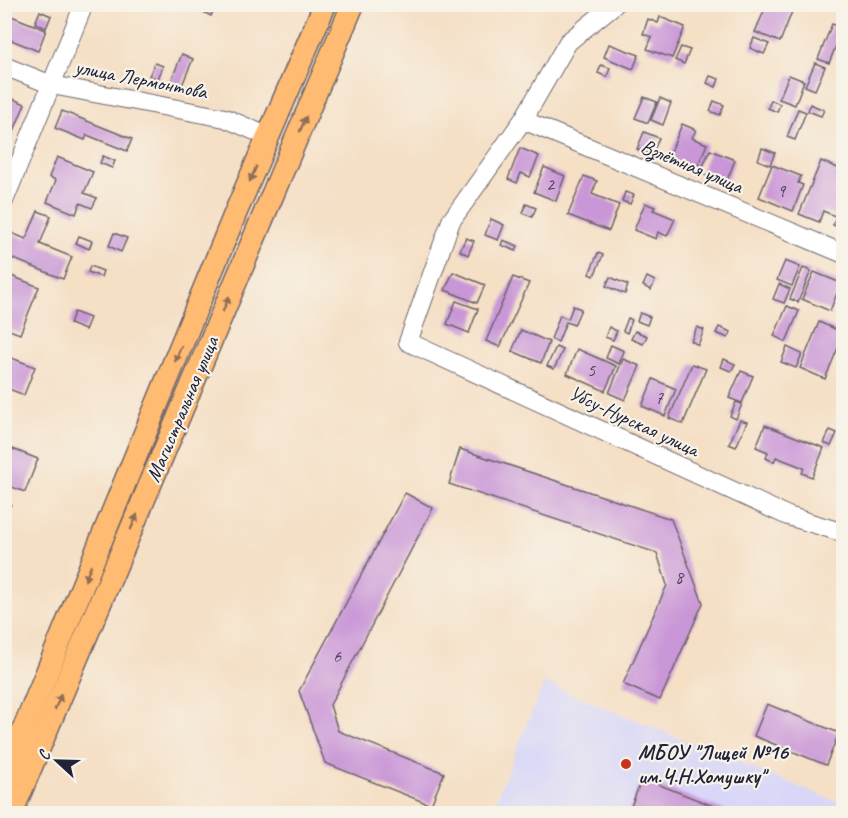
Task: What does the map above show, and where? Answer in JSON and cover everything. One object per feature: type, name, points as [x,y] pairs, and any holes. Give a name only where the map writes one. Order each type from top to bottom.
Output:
[{"type":"main road","name":"Магистральная улица","points":[[6,767],[235,214],[326,4]]},
{"type":"main road","name":"Магистральная улица","points":[[11,813],[353,4]]},
{"type":"street","points":[[4,201],[84,4]]},
{"type":"street","points":[[522,120],[568,42],[615,4]]},
{"type":"street","name":"улица Лермонтова","points":[[4,66],[52,85],[225,118],[269,137]]},
{"type":"street","name":"Взлётная улица","points":[[522,120],[843,254]]},
{"type":"street","name":"Убсу-Нурская улица","points":[[522,120],[451,221],[408,342],[788,516],[843,534]]},
{"type":"shaded area","name":"МБОУ \"Лицей №16 им.Ч.Н.Хомушку\"","points":[[544,683],[844,805],[843,814],[490,814]]},
{"type":"building","points":[[206,4],[216,4],[211,16],[203,12]]},
{"type":"building","points":[[740,4],[758,4],[755,11]]},
{"type":"building","points":[[767,4],[795,4],[780,42],[755,32]]},
{"type":"building","points":[[40,11],[51,16],[46,28],[35,23]]},
{"type":"building","points":[[4,13],[46,30],[38,51],[4,37]]},
{"type":"building","points":[[660,17],[685,27],[672,58],[647,49],[652,37],[643,34],[648,19],[658,23]]},
{"type":"building","points":[[832,24],[843,28],[829,63],[818,59]]},
{"type":"building","points":[[754,38],[769,44],[764,54],[750,48]]},
{"type":"building","points":[[609,44],[639,55],[633,69],[604,57]]},
{"type":"building","points":[[681,47],[690,50],[684,64],[675,60]]},
{"type":"building","points":[[182,54],[193,59],[180,90],[169,86]]},
{"type":"building","points":[[155,63],[163,66],[158,79],[149,76]]},
{"type":"building","points":[[815,63],[825,67],[815,90],[805,86]]},
{"type":"building","points":[[601,65],[610,68],[607,77],[598,73]]},
{"type":"building","points":[[789,75],[804,81],[795,105],[779,99]]},
{"type":"building","points":[[710,76],[719,79],[716,87],[707,83]]},
{"type":"building","points":[[644,97],[657,102],[648,123],[635,118]]},
{"type":"building","points":[[660,98],[671,103],[663,125],[651,120]]},
{"type":"building","points":[[13,99],[25,104],[11,138],[4,135],[4,118]]},
{"type":"building","points":[[771,100],[780,104],[777,112],[768,108]]},
{"type":"building","points":[[714,101],[724,105],[720,115],[710,111]]},
{"type":"building","points":[[810,104],[824,110],[821,116],[808,111]]},
{"type":"building","points":[[798,109],[806,112],[795,140],[787,137]]},
{"type":"building","points":[[62,111],[132,139],[127,151],[87,135],[85,140],[55,128]]},
{"type":"building","points":[[682,124],[696,130],[692,138],[707,144],[696,170],[668,159]]},
{"type":"building","points":[[644,132],[659,138],[652,155],[637,149]]},
{"type":"building","points":[[520,148],[539,156],[530,177],[521,173],[517,183],[508,179]]},
{"type":"building","points":[[762,148],[775,153],[770,165],[758,160]]},
{"type":"building","points":[[710,150],[735,160],[726,183],[700,173]]},
{"type":"building","points":[[103,156],[115,161],[112,168],[100,163]]},
{"type":"building","points":[[57,157],[93,172],[84,193],[97,198],[92,208],[80,203],[76,214],[47,202],[56,180],[49,177]]},
{"type":"building","points":[[821,161],[840,169],[838,173],[844,175],[844,196],[835,216],[823,211],[819,222],[799,214]]},
{"type":"building","points":[[772,165],[801,176],[798,183],[803,185],[793,211],[759,197]]},
{"type":"building","points":[[544,167],[565,176],[556,201],[534,192]]},
{"type":"building","points":[[584,176],[597,181],[592,194],[619,205],[609,231],[568,215]]},
{"type":"building","points":[[625,192],[634,195],[630,204],[622,201]]},
{"type":"building","points":[[844,199],[844,229],[833,225]]},
{"type":"building","points":[[645,203],[655,207],[653,210],[675,219],[667,236],[658,232],[656,239],[634,230]]},
{"type":"building","points":[[526,204],[536,208],[532,217],[523,213]]},
{"type":"building","points":[[38,211],[51,216],[40,244],[72,257],[63,279],[4,255],[4,241],[9,232],[26,239]]},
{"type":"building","points":[[491,219],[504,225],[498,240],[485,235]]},
{"type":"building","points":[[114,233],[127,238],[121,252],[109,246]]},
{"type":"building","points":[[79,236],[92,241],[89,249],[76,243]]},
{"type":"building","points":[[466,238],[474,241],[468,255],[460,251]]},
{"type":"building","points":[[503,240],[518,246],[516,251],[501,245]]},
{"type":"building","points":[[598,253],[603,255],[594,276],[589,274]]},
{"type":"building","points":[[785,261],[800,267],[792,286],[777,280]]},
{"type":"building","points":[[90,266],[103,271],[101,277],[88,272]]},
{"type":"building","points":[[803,268],[811,271],[798,302],[790,299]]},
{"type":"building","points":[[453,272],[485,285],[477,303],[445,290]]},
{"type":"building","points":[[814,272],[841,283],[830,311],[802,299]]},
{"type":"building","points":[[4,273],[39,287],[20,334],[4,328]]},
{"type":"building","points":[[513,277],[529,283],[500,347],[486,341]]},
{"type":"building","points":[[610,277],[628,285],[625,294],[606,286]]},
{"type":"building","points":[[647,277],[655,281],[651,290],[643,286]]},
{"type":"building","points":[[779,284],[790,289],[784,303],[773,299]]},
{"type":"building","points":[[456,301],[478,309],[469,333],[447,324]]},
{"type":"building","points":[[573,306],[581,309],[574,325],[566,322],[558,342],[551,339],[560,315],[568,319]]},
{"type":"building","points":[[787,306],[799,311],[786,342],[774,336]]},
{"type":"building","points":[[74,312],[90,318],[85,330],[70,324]]},
{"type":"building","points":[[640,313],[650,317],[647,325],[637,321]]},
{"type":"building","points":[[628,318],[632,320],[627,333],[623,331]]},
{"type":"building","points":[[819,322],[844,333],[825,379],[800,368]]},
{"type":"building","points":[[609,327],[617,331],[613,340],[605,337]]},
{"type":"building","points":[[697,327],[704,330],[698,345],[691,341]]},
{"type":"building","points":[[719,327],[731,332],[728,338],[716,333]]},
{"type":"building","points":[[521,330],[549,342],[541,363],[512,351]]},
{"type":"building","points":[[635,331],[647,336],[643,344],[631,339]]},
{"type":"building","points":[[611,345],[624,351],[619,364],[606,358]]},
{"type":"building","points":[[556,347],[563,350],[554,369],[547,366]]},
{"type":"building","points":[[787,347],[802,354],[796,368],[781,362]]},
{"type":"building","points":[[577,349],[616,366],[605,391],[567,374]]},
{"type":"building","points":[[4,355],[35,367],[24,395],[4,387]]},
{"type":"building","points":[[623,359],[640,366],[625,400],[609,393]]},
{"type":"building","points":[[724,359],[735,364],[731,371],[721,367]]},
{"type":"building","points":[[692,364],[706,369],[683,424],[669,418]]},
{"type":"building","points":[[741,371],[753,376],[742,403],[729,398]]},
{"type":"building","points":[[653,379],[676,389],[665,416],[642,406]]},
{"type":"building","points":[[736,402],[742,404],[736,419],[730,416]]},
{"type":"building","points":[[740,420],[747,422],[736,447],[729,444]]},
{"type":"building","points":[[765,425],[824,448],[812,477],[802,473],[804,468],[776,457],[774,462],[766,458],[768,452],[756,447]]},
{"type":"building","points":[[830,430],[837,433],[831,446],[824,443]]},
{"type":"building","points":[[10,448],[38,459],[25,492],[4,484],[4,463]]},
{"type":"building","points":[[460,449],[671,519],[703,603],[660,700],[623,684],[667,585],[657,553],[449,484]]},
{"type":"building","points":[[405,493],[433,508],[330,705],[338,731],[444,773],[431,805],[325,763],[299,691]]},
{"type":"building","points":[[4,501],[11,504],[7,515],[4,514]]},
{"type":"building","points":[[767,704],[839,733],[826,765],[754,736]]},
{"type":"building","points":[[642,778],[731,813],[731,814],[628,814]]},
{"type":"place","name":"МБОУ \"Лицей №16 им.Ч.Н.Хомушку\"","points":[[626,764]]}]
